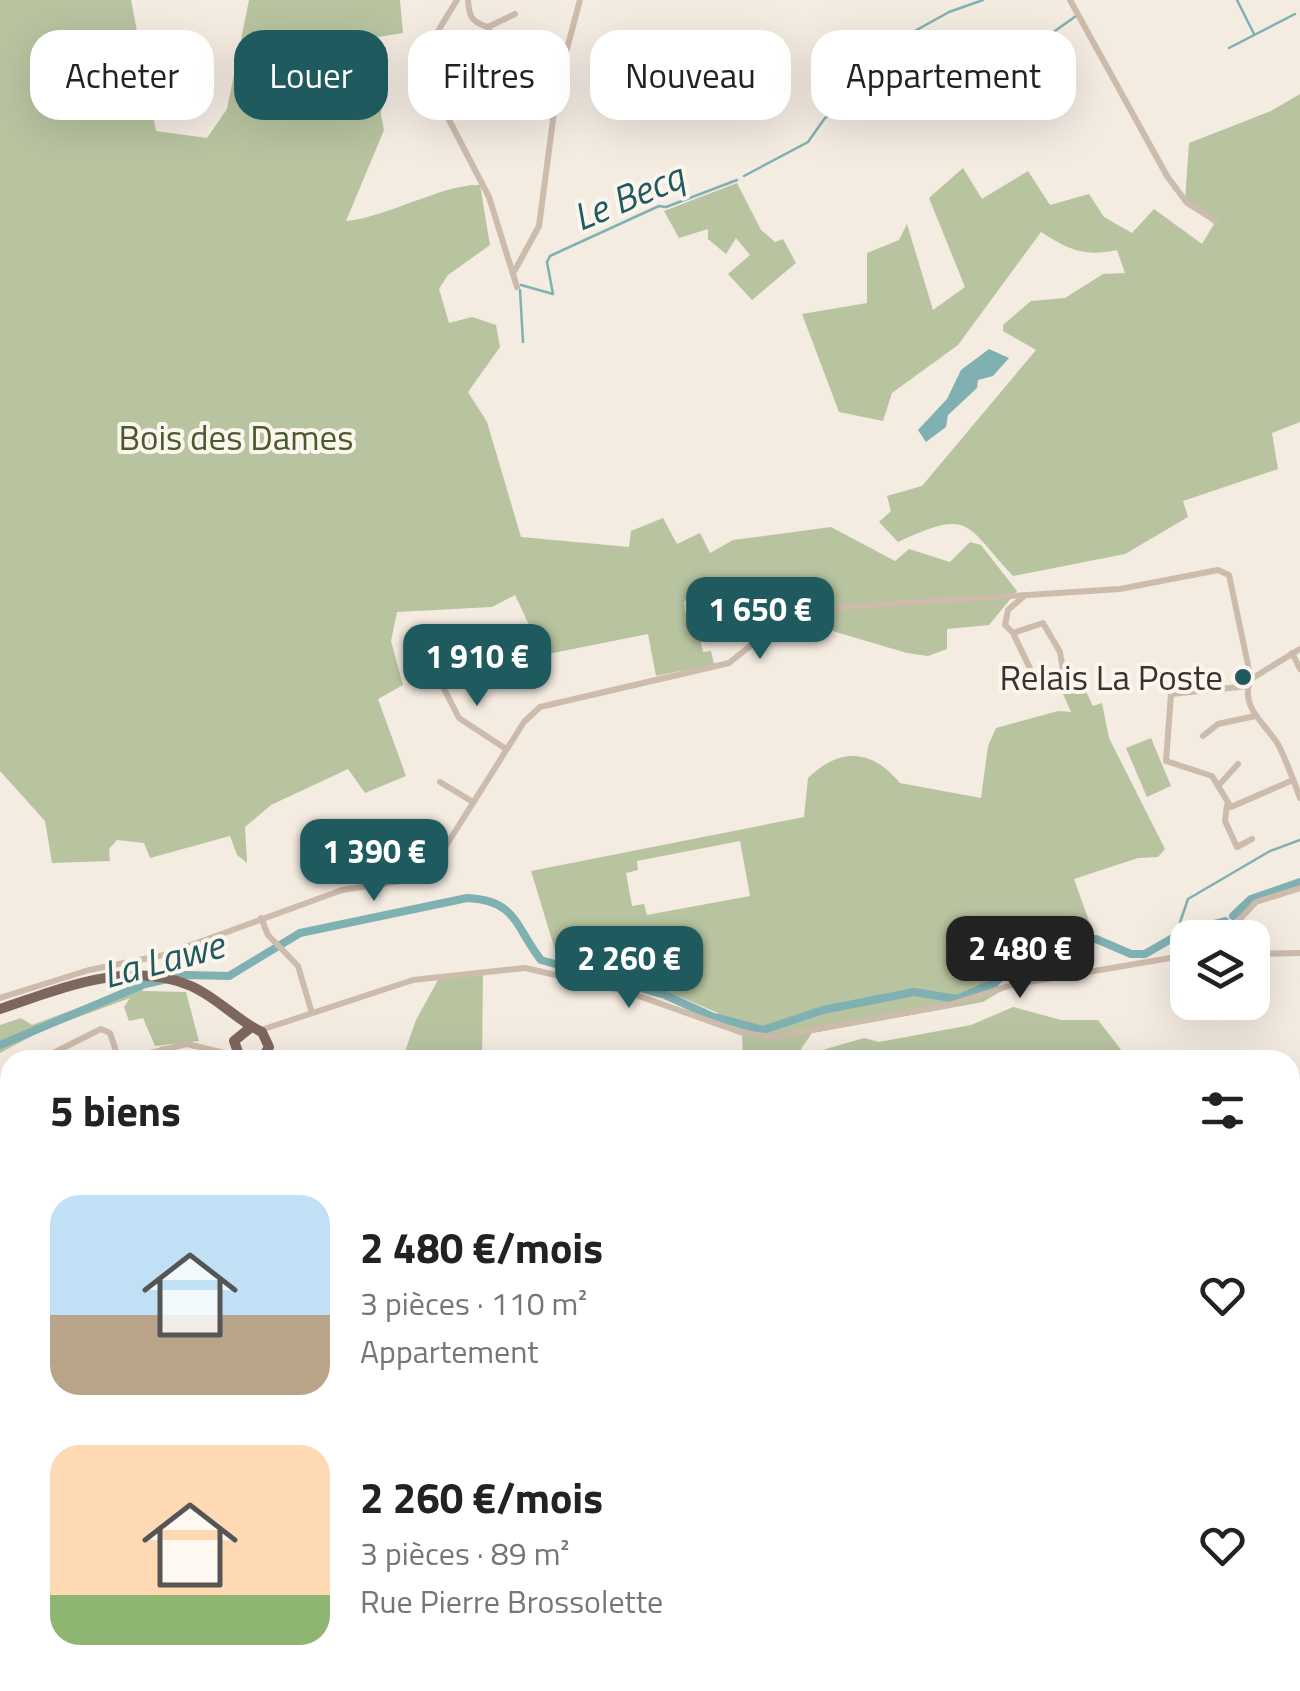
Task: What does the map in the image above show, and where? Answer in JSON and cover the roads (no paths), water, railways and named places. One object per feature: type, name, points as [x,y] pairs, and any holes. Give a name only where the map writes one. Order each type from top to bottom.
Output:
[{"type":"main road","points":[[0,1009],[91,980],[144,976],[181,982],[225,1008],[255,1030],[265,1050]]},
{"type":"main road","points":[[225,1008],[238,1050]]},
{"type":"main road","points":[[236,1038],[255,1030]]},
{"type":"street","points":[[457,0],[420,62],[483,184],[517,287]]},
{"type":"street","points":[[468,0],[473,21],[489,30]]},
{"type":"street","points":[[514,270],[539,226],[558,82],[580,0]]},
{"type":"street","points":[[1070,0],[1167,176],[1187,204],[1216,221]]},
{"type":"street","points":[[488,27],[516,14]]},
{"type":"street","points":[[0,998],[89,970],[164,955],[342,890],[418,878],[432,868],[524,722],[540,707],[729,662],[795,610],[1120,589],[1223,571],[1229,575],[1236,598],[1255,716],[1278,744],[1300,798]]},
{"type":"street","points":[[1013,633],[1043,623],[1060,652],[1064,676],[1038,685],[1013,633],[1004,625],[1004,616],[1024,596]]},
{"type":"street","points":[[1252,839],[1237,847],[1225,821],[1227,804],[1212,776],[1166,760],[1168,697],[1250,682],[1296,651],[1300,670]]},
{"type":"street","points":[[438,676],[459,718],[506,749]]},
{"type":"street","points":[[1202,736],[1218,724],[1255,716]]},
{"type":"street","points":[[1218,786],[1238,764]]},
{"type":"street","points":[[1227,804],[1236,807],[1262,795],[1300,770]]},
{"type":"street","points":[[440,782],[473,802]]},
{"type":"street","points":[[1239,920],[1256,902],[1300,888]]},
{"type":"street","points":[[261,918],[278,945],[298,966],[312,1012]]},
{"type":"street","points":[[1270,954],[1300,953]]},
{"type":"street","points":[[255,1030],[414,980],[524,968],[622,990],[760,1036],[796,1035],[817,1026],[933,1006],[1012,984],[1170,958]]},
{"type":"street","points":[[269,1050],[282,1024]]},
{"type":"street","points":[[59,1050],[102,1029],[110,1033],[116,1050]]},
{"type":"street","points":[[206,1048],[236,1038]]},
{"type":"street","points":[[156,1050],[188,1044],[212,1050]]},
{"type":"water","points":[[989,349],[1009,358],[993,376],[978,380],[977,388],[948,415],[946,427],[926,442],[918,430],[947,399],[961,370]]},
{"type":"waterway","name":"Le Becq","points":[[917,30],[949,12],[983,0]]},
{"type":"waterway","points":[[1237,0],[1254,34]]},
{"type":"waterway","points":[[1229,48],[1295,14]]},
{"type":"waterway","points":[[1056,30],[1076,16]]},
{"type":"waterway","name":"Le Becq","points":[[744,176],[808,142],[824,120]]},
{"type":"waterway","name":"Le Becq","points":[[521,285],[553,294],[547,262],[550,256],[659,206],[666,207],[737,180]]},
{"type":"waterway","name":"Le Becq","points":[[520,290],[523,342]]},
{"type":"waterway","points":[[1181,920],[1188,899],[1270,851],[1300,840]]},
{"type":"waterway","name":"La Lawe","points":[[1233,916],[1251,899],[1300,882]]},
{"type":"waterway","name":"La Lawe","points":[[0,1045],[145,984],[186,975],[229,976],[300,933],[467,898],[506,910],[541,960],[665,995],[711,1016],[763,1030],[823,1010],[914,992],[957,999],[996,982],[1011,967],[1069,942],[1096,939],[1131,954],[1145,954],[1170,940]]},
{"type":"place","name":"Relais La Poste","points":[[1243,677]]},
{"type":"park label","name":"Bois des Dames","points":[[236,437]]}]
